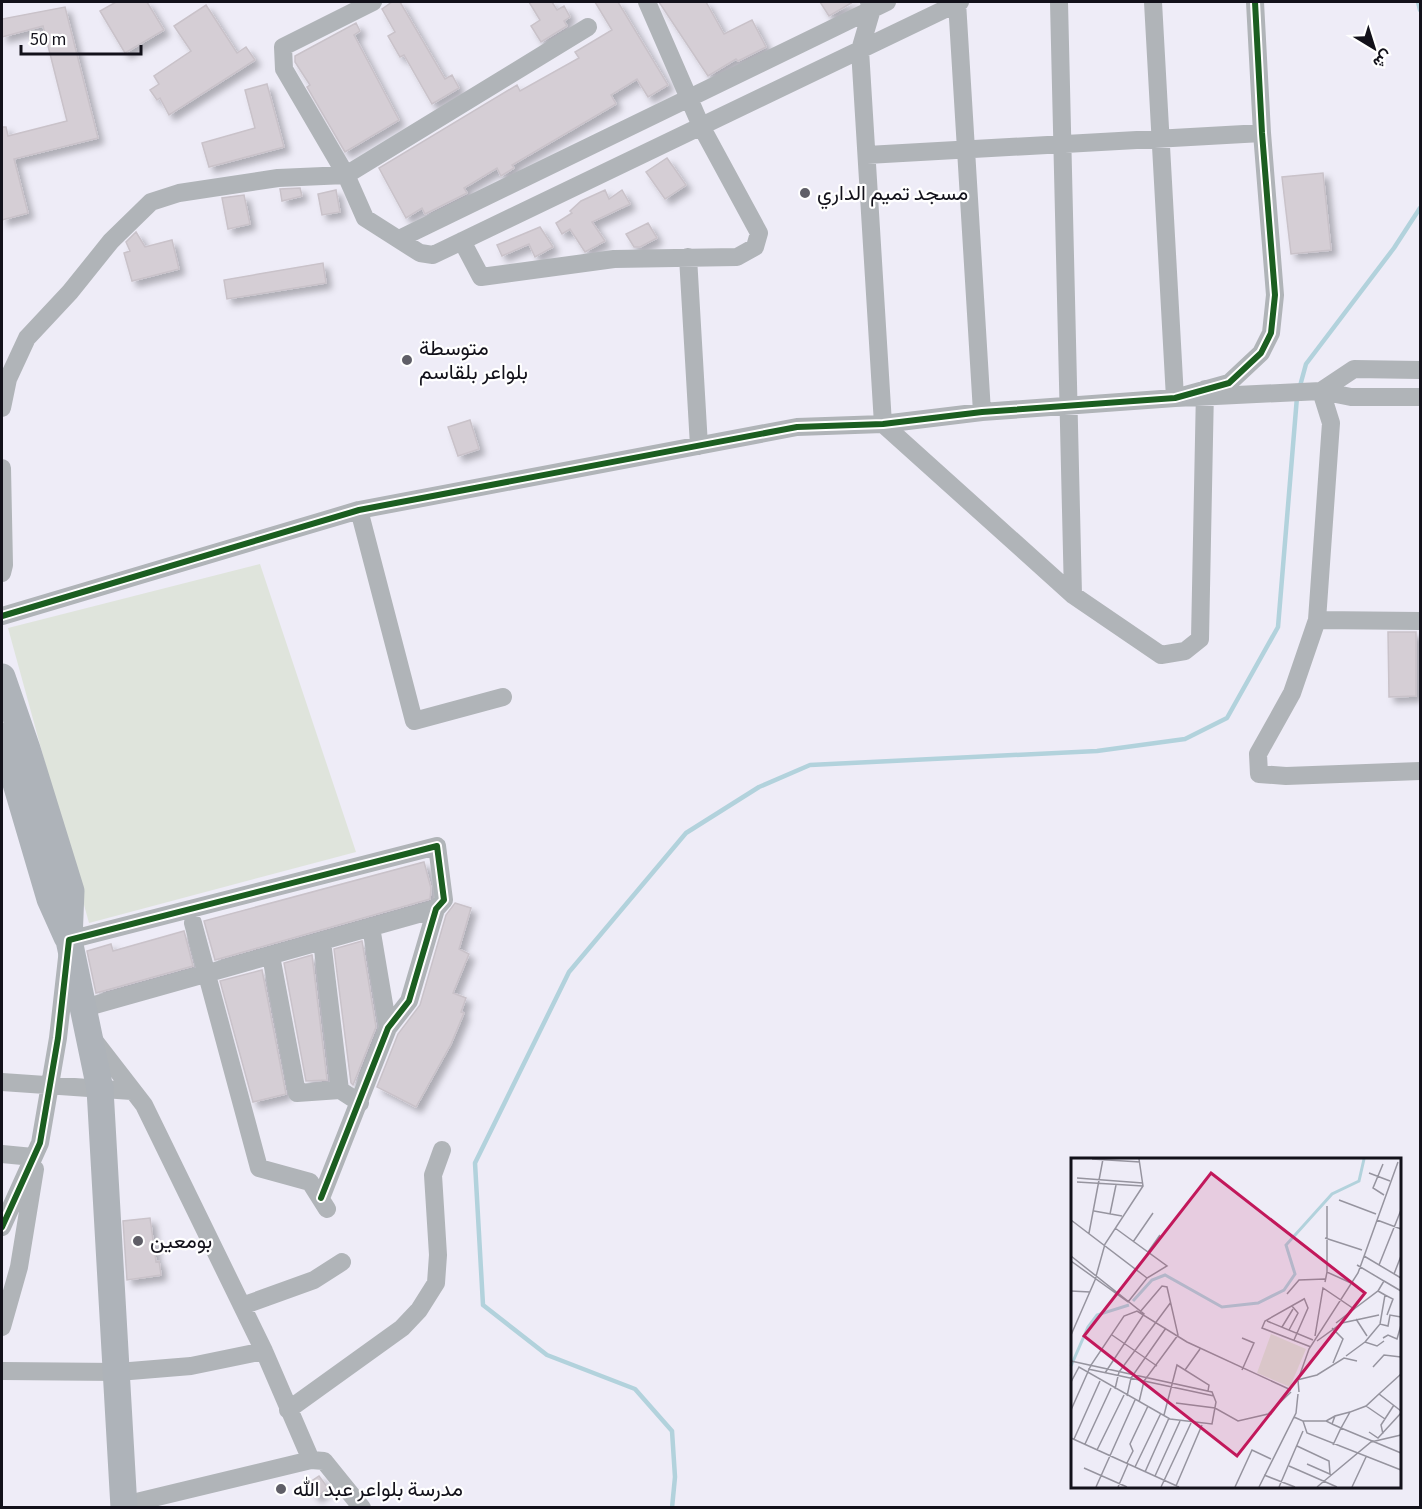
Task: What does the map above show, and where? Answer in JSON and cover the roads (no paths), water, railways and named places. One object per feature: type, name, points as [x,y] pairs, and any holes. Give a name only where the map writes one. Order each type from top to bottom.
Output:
[{"type":"main road","points":[[3,688],[70,891],[69,940]]},
{"type":"main road","points":[[2,736],[50,899],[69,940],[100,1089],[124,1506]]},
{"type":"street","points":[[373,2],[338,10],[283,47],[284,69],[346,175],[366,218],[420,253],[433,255],[958,2],[982,412]]},
{"type":"street","points":[[462,241],[481,277],[614,259],[737,257],[755,247],[759,233],[701,126],[647,2]]},
{"type":"street","points":[[1059,2],[1073,595]]},
{"type":"street","points":[[1154,2],[1175,398]]},
{"type":"street","points":[[1205,393],[1229,383],[1261,352],[1271,333],[1275,295],[1262,133],[1255,2]]},
{"type":"street","points":[[399,239],[690,98],[876,4]]},
{"type":"street","points":[[876,4],[860,50],[884,424],[1073,595],[1161,655],[1185,651],[1200,639],[1205,393]]},
{"type":"street","points":[[2,408],[8,379],[27,338],[70,292],[111,241],[151,202],[179,193],[278,178],[346,175],[588,27]]},
{"type":"street","points":[[867,154],[1262,133]]},
{"type":"street","points":[[688,257],[699,446]]},
{"type":"street","points":[[1321,391],[1354,369],[1420,370]]},
{"type":"street","points":[[1321,391],[1331,423],[1317,620],[1292,693],[1258,754],[1259,774],[1286,776],[1420,771]]},
{"type":"street","points":[[2,616],[359,510],[797,427],[884,424],[982,412],[1175,398],[1205,393],[1321,391],[1351,397],[1420,397]]},
{"type":"street","points":[[2,468],[4,565],[2,573]]},
{"type":"street","points":[[359,510],[414,721],[503,697]]},
{"type":"street","points":[[1317,620],[1420,621]]},
{"type":"street","points":[[2,1328],[18,1267],[36,1150],[50,1086],[69,940],[437,846],[444,900],[436,909],[410,1001],[388,1028],[324,1203],[310,1182],[259,1168],[193,923]]},
{"type":"street","points":[[84,1008],[436,909]]},
{"type":"street","points":[[371,927],[388,1028]]},
{"type":"street","points":[[322,941],[340,1090]]},
{"type":"street","points":[[271,956],[297,1093],[340,1090],[360,1103]]},
{"type":"street","points":[[91,1037],[144,1105],[264,1352],[311,1460]]},
{"type":"street","points":[[2,1082],[132,1091]]},
{"type":"street","points":[[288,1410],[402,1328],[419,1310],[432,1290],[436,1283],[438,1255],[433,1175],[442,1149]]},
{"type":"street","points":[[2,1154],[36,1150]]},
{"type":"street","points":[[2,1227],[36,1150]]},
{"type":"street","points":[[242,1306],[314,1280],[342,1262]]},
{"type":"street","points":[[2,1371],[117,1372],[191,1366],[264,1352]]},
{"type":"street","points":[[124,1506],[311,1460],[324,1461],[362,1508]]},
{"type":"waterway","points":[[1418,2],[1420,10]]},
{"type":"waterway","points":[[1300,386],[1306,364],[1394,248],[1420,208]]},
{"type":"waterway","points":[[672,1508],[675,1477],[672,1431],[635,1389],[547,1355],[483,1305],[475,1163],[569,972],[686,833],[759,787],[810,765],[1097,751],[1185,739],[1227,718],[1278,627],[1297,397]]},
{"type":"place","name":"مسجد تميم الداري","points":[[805,193]]},
{"type":"place","name":"متوسطة بلواعر بلقاسم","points":[[407,360]]},
{"type":"place","name":"بومعين","points":[[138,1241]]},
{"type":"place","name":"مدرسة بلواعر عبد الله","points":[[281,1489]]}]
